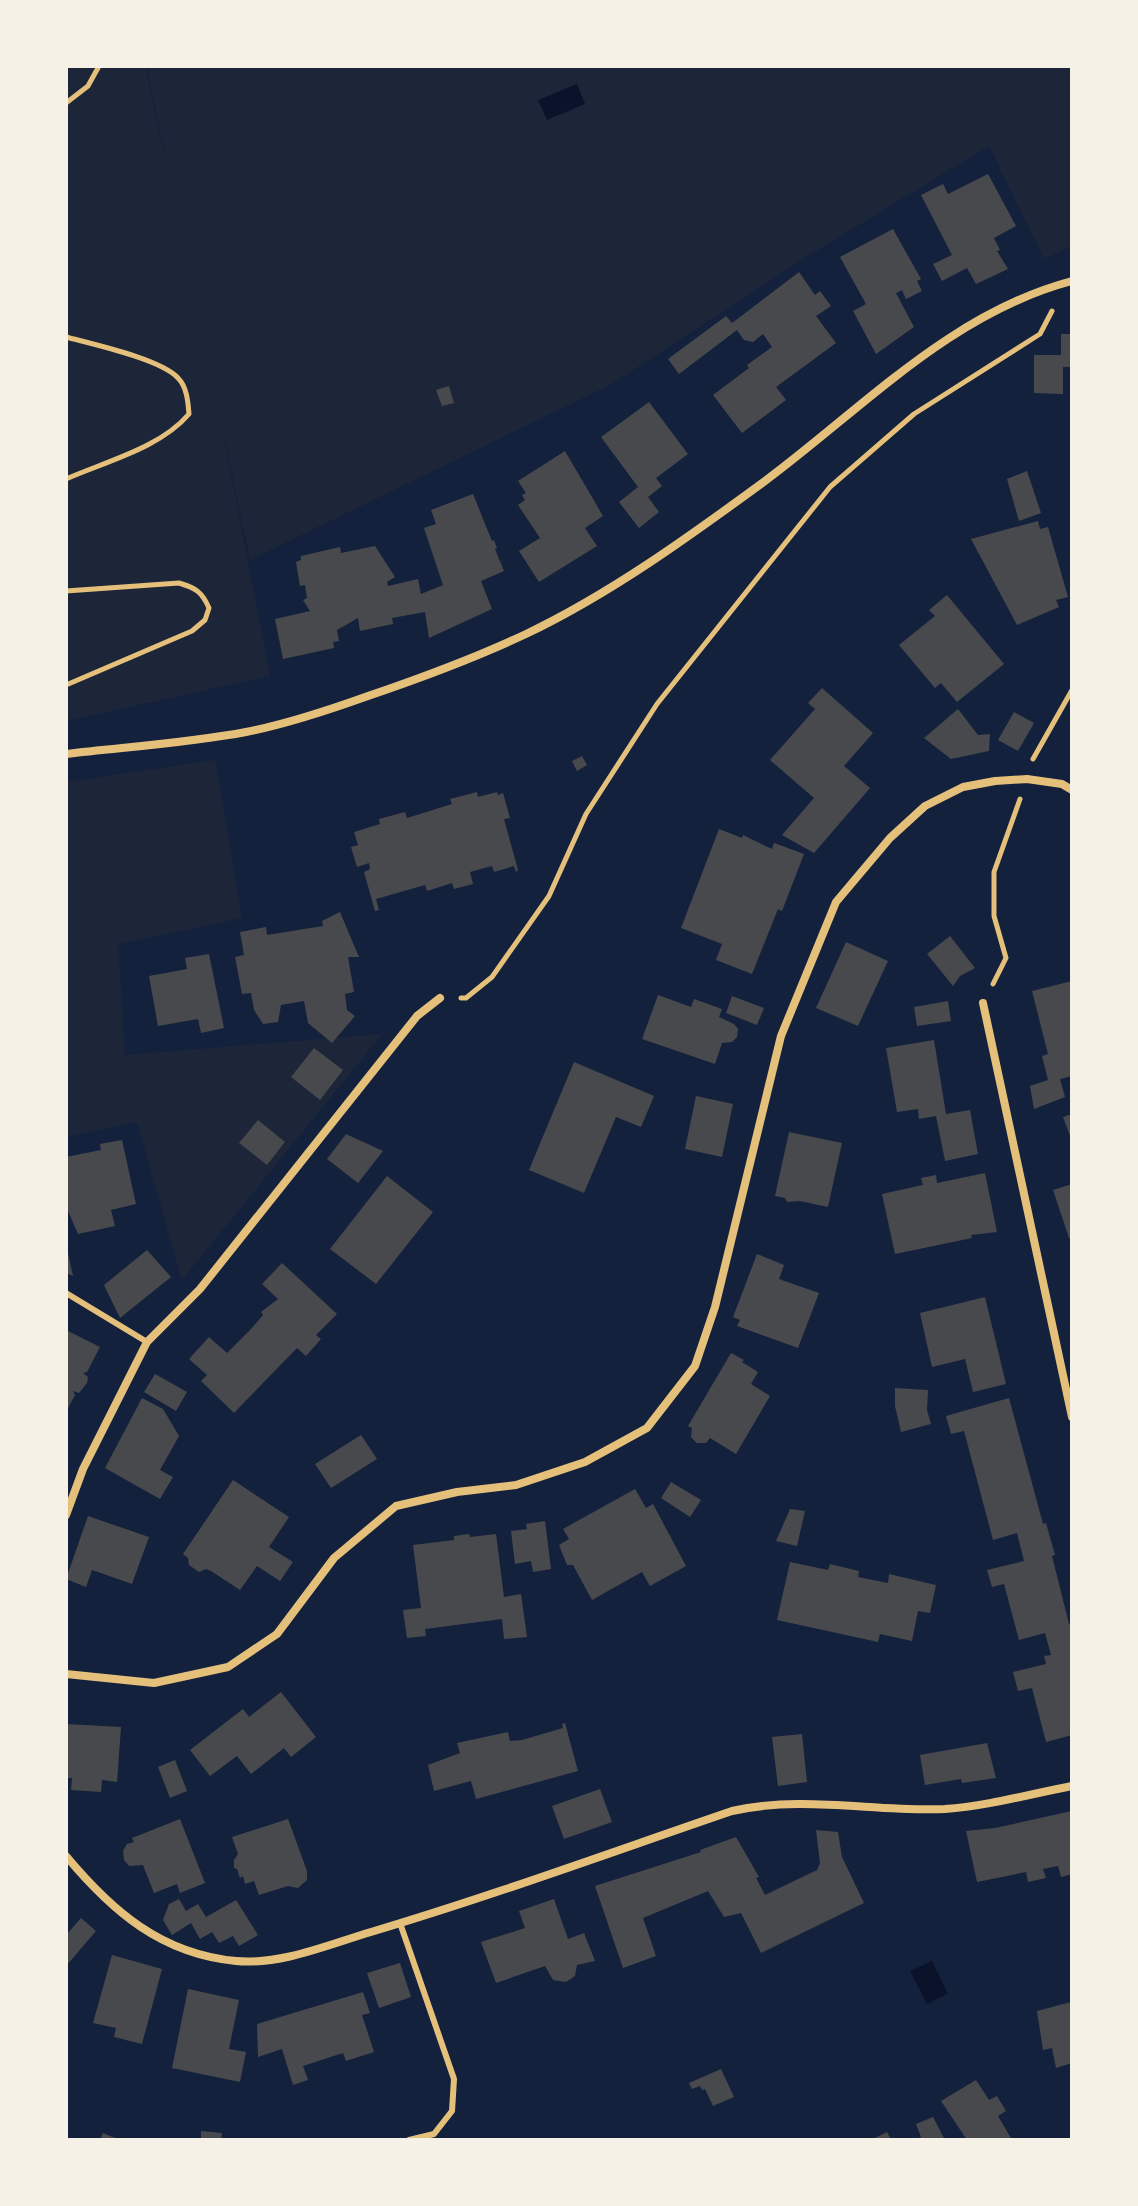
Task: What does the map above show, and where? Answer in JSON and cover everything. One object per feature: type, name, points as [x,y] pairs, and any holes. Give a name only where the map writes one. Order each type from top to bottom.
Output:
[{"type":"street","points":[[66,754],[246,732],[417,680],[527,633],[638,570],[766,480],[911,364],[955,335],[1032,293],[1070,281]]},
{"type":"street","points":[[66,1674],[154,1683],[228,1667],[277,1634],[334,1558],[396,1506],[457,1492],[516,1485],[585,1462],[647,1428],[695,1366],[715,1307],[781,1036],[836,902],[890,838],[925,806],[963,787],[1027,779],[1062,784],[1072,790]]},
{"type":"street","points":[[66,1515],[83,1469],[147,1342],[200,1289],[417,1016],[440,998]]},
{"type":"street","points":[[983,1003],[1072,1417]]},
{"type":"street","points":[[66,1856],[92,1887],[141,1930],[191,1952],[268,1963],[400,1923],[732,1811],[760,1805],[839,1803],[945,1809],[1072,1786]]},
{"type":"lane","points":[[66,1293],[147,1342]]},
{"type":"lane","points":[[400,1923],[454,2079],[452,2111],[434,2134],[409,2140]]},
{"type":"path","points":[[66,103],[88,86],[99,66]]},
{"type":"path","points":[[440,998],[466,998],[492,977],[549,896],[586,814],[657,704],[830,487],[914,414],[1040,334],[1070,281]]},
{"type":"path","points":[[66,337],[145,361],[178,378],[188,398],[189,414],[177,428],[146,445],[66,479]]},
{"type":"path","points":[[66,591],[179,583],[196,588],[209,608],[205,620],[192,631],[66,685]]},
{"type":"path","points":[[983,1003],[1006,958],[994,916],[994,872],[1031,764],[1072,690]]},
{"type":"shaded area","points":[[66,66],[145,66],[169,175],[147,66],[1072,66],[1072,246],[1044,259],[989,146],[806,257],[612,384],[250,560],[220,417],[270,676],[66,721]]},
{"type":"shaded area","points":[[577,84],[585,104],[547,120],[538,100]]},
{"type":"shaded area","points":[[215,760],[242,918],[118,944],[125,1055],[382,1034],[182,1280],[137,1122],[66,1137],[66,782]]},
{"type":"shaded area","points":[[932,1961],[948,1994],[927,2004],[910,1971]]},
{"type":"building","points":[[988,174],[1016,226],[994,238],[1000,250],[997,251],[1008,269],[976,284],[967,268],[942,281],[933,264],[952,255],[921,195],[943,184],[948,194]]},
{"type":"building","points":[[893,229],[921,279],[917,281],[922,291],[906,299],[902,290],[896,293],[914,327],[876,354],[853,311],[866,304],[840,257]]},
{"type":"building","points":[[799,272],[815,295],[820,291],[831,306],[816,316],[836,343],[776,387],[786,400],[742,433],[713,395],[772,347],[763,334],[753,342],[744,340],[737,330],[679,374],[668,359],[726,316],[732,323]]},
{"type":"building","points":[[1061,334],[1072,334],[1072,367],[1063,367],[1063,394],[1034,393],[1034,355],[1061,355]]},
{"type":"building","points":[[449,386],[454,403],[442,406],[436,390]]},
{"type":"building","points":[[649,402],[688,454],[656,478],[662,486],[648,497],[659,512],[639,528],[619,502],[638,487],[601,437]]},
{"type":"building","points":[[565,451],[603,516],[585,528],[597,546],[539,582],[519,551],[540,538],[518,505],[525,500],[522,495],[526,493],[518,481]]},
{"type":"building","points":[[1027,471],[1041,513],[1019,521],[1007,479]]},
{"type":"building","points":[[473,494],[504,571],[481,581],[492,609],[429,638],[425,612],[392,618],[393,624],[360,631],[358,618],[337,630],[339,641],[333,642],[334,648],[283,659],[275,619],[310,611],[303,600],[307,598],[305,585],[300,586],[296,562],[301,560],[301,556],[340,547],[341,553],[375,546],[395,577],[387,582],[388,586],[418,579],[421,594],[443,585],[424,528],[436,524],[431,510]]},
{"type":"building","points":[[1038,521],[1040,529],[1048,527],[1068,597],[1056,600],[1059,607],[1017,625],[971,539]]},
{"type":"building","points":[[947,595],[1004,664],[957,702],[941,683],[935,688],[899,645],[935,616],[929,610]]},
{"type":"building","points":[[822,688],[873,733],[844,766],[870,788],[814,853],[782,835],[814,798],[770,760],[815,709],[808,703]]},
{"type":"building","points":[[958,709],[978,735],[990,734],[989,751],[951,759],[924,738]]},
{"type":"building","points":[[1014,712],[1034,723],[1018,751],[998,740]]},
{"type":"building","points":[[582,756],[587,765],[577,771],[572,761]]},
{"type":"building","points":[[477,792],[478,797],[503,793],[510,818],[504,819],[518,870],[516,872],[514,866],[494,872],[492,866],[470,872],[473,884],[454,889],[452,883],[427,891],[425,885],[376,899],[379,910],[375,911],[364,872],[370,869],[369,863],[357,867],[351,847],[358,845],[354,832],[380,824],[379,819],[405,812],[407,818],[452,804],[450,799]]},
{"type":"building","points":[[719,829],[742,838],[743,835],[772,849],[774,843],[804,854],[782,911],[778,909],[752,974],[716,960],[722,944],[681,928]]},
{"type":"building","points":[[340,912],[359,957],[348,957],[354,992],[345,994],[347,1010],[355,1016],[332,1043],[308,1023],[304,1001],[281,1005],[278,1022],[263,1024],[254,1010],[251,993],[242,994],[235,957],[244,955],[240,932],[266,927],[267,935],[323,926],[322,921]]},
{"type":"building","points":[[950,936],[975,968],[960,976],[953,986],[927,954]]},
{"type":"building","points":[[846,942],[888,961],[858,1026],[816,1008]]},
{"type":"building","points":[[209,954],[224,1028],[201,1033],[198,1019],[158,1026],[149,976],[187,969],[185,958]]},
{"type":"building","points":[[1072,981],[1072,1076],[1060,1079],[1065,1097],[1034,1109],[1030,1086],[1048,1080],[1042,1056],[1048,1054],[1032,991]]},
{"type":"building","points":[[658,995],[691,1007],[694,999],[722,1009],[719,1017],[734,1024],[738,1029],[737,1037],[732,1042],[722,1043],[715,1064],[642,1039]]},
{"type":"building","points":[[732,996],[764,1008],[757,1025],[726,1013]]},
{"type":"building","points":[[948,1001],[951,1021],[917,1026],[914,1007]]},
{"type":"building","points":[[934,1040],[946,1114],[970,1110],[978,1154],[945,1161],[936,1116],[919,1119],[918,1109],[897,1112],[886,1048]]},
{"type":"building","points":[[314,1048],[343,1070],[320,1100],[291,1077]]},
{"type":"building","points":[[574,1062],[654,1096],[641,1127],[616,1117],[584,1193],[529,1170]]},
{"type":"building","points":[[696,1096],[733,1104],[722,1157],[685,1149]]},
{"type":"building","points":[[1072,1114],[1072,1141],[1063,1117]]},
{"type":"building","points":[[258,1120],[285,1142],[267,1165],[239,1143]]},
{"type":"building","points":[[789,1132],[842,1143],[828,1207],[800,1201],[787,1202],[785,1198],[775,1196]]},
{"type":"building","points":[[346,1134],[383,1151],[358,1183],[327,1159]]},
{"type":"building","points":[[122,1140],[136,1204],[111,1210],[115,1226],[78,1234],[66,1212],[66,1157],[101,1150],[100,1144]]},
{"type":"building","points":[[985,1173],[997,1232],[971,1235],[972,1238],[895,1254],[882,1194],[923,1185],[921,1178],[936,1175],[937,1183]]},
{"type":"building","points":[[387,1176],[433,1212],[376,1284],[330,1249]]},
{"type":"building","points":[[1072,1184],[1072,1238],[1069,1238],[1053,1190]]},
{"type":"building","points":[[67,1249],[73,1276],[66,1273]]},
{"type":"building","points":[[147,1250],[171,1277],[120,1318],[104,1285]]},
{"type":"building","points":[[757,1254],[784,1265],[779,1279],[819,1293],[798,1348],[737,1326],[740,1320],[733,1317]]},
{"type":"building","points":[[282,1263],[337,1314],[316,1335],[321,1339],[306,1356],[297,1348],[234,1413],[201,1381],[207,1375],[189,1359],[209,1337],[227,1353],[250,1330],[263,1315],[261,1312],[278,1299],[262,1284]]},
{"type":"building","points":[[985,1297],[1006,1384],[973,1392],[965,1359],[932,1367],[920,1313]]},
{"type":"building","points":[[66,1330],[100,1347],[87,1372],[83,1373],[88,1377],[87,1383],[79,1393],[73,1391],[75,1395],[66,1412]]},
{"type":"building","points":[[731,1353],[758,1372],[751,1384],[770,1396],[736,1454],[710,1438],[706,1443],[697,1443],[691,1437],[692,1428],[688,1426]]},
{"type":"building","points":[[155,1374],[187,1392],[176,1411],[144,1392]]},
{"type":"building","points":[[895,1388],[928,1390],[927,1410],[931,1424],[901,1432],[895,1406]]},
{"type":"building","points":[[142,1398],[163,1409],[179,1436],[160,1470],[173,1477],[160,1499],[105,1468]]},
{"type":"building","points":[[1009,1398],[1043,1524],[1046,1523],[1055,1555],[1052,1556],[1069,1624],[1072,1624],[1072,1735],[1046,1742],[1032,1688],[1018,1691],[1013,1672],[1046,1664],[1044,1656],[1051,1655],[1045,1633],[1019,1640],[1004,1584],[992,1587],[987,1570],[1024,1561],[1017,1533],[993,1540],[964,1431],[951,1434],[946,1416]]},
{"type":"building","points":[[361,1435],[377,1459],[331,1488],[315,1464]]},
{"type":"building","points":[[233,1480],[289,1517],[269,1547],[293,1562],[280,1581],[257,1566],[240,1590],[211,1571],[206,1569],[199,1572],[189,1565],[188,1558],[183,1554]]},
{"type":"building","points":[[671,1482],[701,1500],[690,1517],[661,1498]]},
{"type":"building","points":[[635,1489],[646,1508],[653,1504],[686,1566],[650,1586],[642,1572],[592,1600],[573,1565],[567,1565],[559,1545],[569,1539],[563,1529]]},
{"type":"building","points":[[790,1509],[805,1511],[797,1546],[776,1541]]},
{"type":"building","points":[[88,1516],[149,1537],[132,1584],[92,1570],[86,1587],[66,1579]]},
{"type":"building","points":[[545,1521],[551,1569],[533,1572],[531,1561],[515,1564],[511,1531],[527,1529],[526,1524]]},
{"type":"building","points":[[469,1534],[470,1537],[496,1534],[504,1597],[521,1594],[527,1637],[504,1639],[502,1619],[425,1629],[426,1636],[407,1638],[403,1610],[421,1608],[413,1545],[454,1540],[454,1536]]},
{"type":"building","points":[[790,1562],[828,1570],[830,1564],[859,1571],[858,1577],[888,1583],[889,1574],[936,1585],[930,1613],[918,1611],[912,1641],[880,1634],[878,1642],[777,1620]]},
{"type":"building","points":[[281,1692],[316,1737],[291,1757],[284,1748],[251,1774],[237,1756],[210,1776],[190,1750],[243,1709],[249,1717]]},
{"type":"building","points":[[565,1723],[578,1771],[476,1799],[471,1781],[434,1791],[428,1765],[460,1753],[457,1743],[508,1732],[510,1741],[522,1740],[563,1728],[562,1724]]},
{"type":"building","points":[[66,1724],[121,1727],[117,1782],[102,1780],[101,1792],[71,1790],[72,1778],[66,1778]]},
{"type":"building","points":[[802,1734],[807,1782],[778,1786],[772,1737]]},
{"type":"building","points":[[987,1743],[996,1778],[962,1783],[961,1779],[925,1785],[920,1755]]},
{"type":"building","points":[[175,1760],[187,1791],[170,1798],[158,1767]]},
{"type":"building","points":[[600,1789],[612,1822],[564,1839],[552,1806]]},
{"type":"building","points":[[1072,1811],[1072,1874],[1061,1877],[1058,1866],[1043,1869],[1046,1878],[1028,1882],[1026,1872],[977,1882],[966,1831],[995,1828]]},
{"type":"building","points":[[180,1819],[205,1883],[180,1893],[177,1884],[154,1893],[143,1865],[129,1866],[124,1860],[123,1851],[127,1844],[134,1842],[132,1838]]},
{"type":"building","points":[[288,1819],[307,1871],[307,1880],[298,1888],[288,1886],[259,1895],[254,1881],[245,1884],[243,1876],[240,1878],[234,1868],[238,1854],[232,1837]]},
{"type":"building","points":[[816,1830],[838,1832],[842,1857],[864,1903],[761,1953],[741,1913],[724,1917],[708,1891],[643,1918],[656,1956],[623,1968],[595,1886],[701,1852],[736,1837],[759,1877],[756,1878],[765,1895],[817,1870],[820,1863]]},
{"type":"building","points":[[179,1899],[186,1911],[198,1904],[206,1917],[236,1900],[258,1935],[239,1946],[233,1936],[219,1943],[212,1932],[200,1939],[191,1923],[172,1935],[163,1920],[169,1904]]},
{"type":"building","points":[[554,1899],[568,1939],[584,1933],[595,1961],[577,1965],[575,1976],[566,1982],[553,1980],[545,1966],[496,1983],[481,1942],[525,1928],[519,1911]]},
{"type":"building","points":[[81,1918],[96,1931],[66,1966],[66,1935]]},
{"type":"building","points":[[112,1955],[162,1969],[142,2044],[114,2037],[116,2028],[93,2023]]},
{"type":"building","points":[[400,1963],[411,1997],[379,2008],[367,1973]]},
{"type":"building","points":[[188,1989],[239,2000],[229,2049],[246,2052],[240,2082],[172,2068]]},
{"type":"building","points":[[363,1992],[370,2013],[362,2015],[374,2052],[346,2061],[343,2053],[303,2066],[308,2080],[293,2085],[282,2049],[258,2057],[257,2024]]},
{"type":"building","points":[[1071,2002],[1072,2063],[1056,2068],[1052,2048],[1043,2050],[1037,2011]]},
{"type":"building","points":[[721,2069],[734,2097],[713,2106],[705,2089],[702,2090],[700,2086],[692,2089],[689,2083]]},
{"type":"building","points":[[976,2080],[989,2100],[997,2096],[1006,2111],[998,2116],[1012,2140],[967,2140],[941,2101]]},
{"type":"building","points":[[933,2117],[945,2140],[914,2140],[921,2137],[916,2124]]},
{"type":"building","points":[[201,2131],[222,2133],[221,2140],[201,2140]]},
{"type":"building","points":[[887,2132],[891,2140],[871,2140]]},
{"type":"building","points":[[103,2133],[120,2140],[100,2140]]}]
